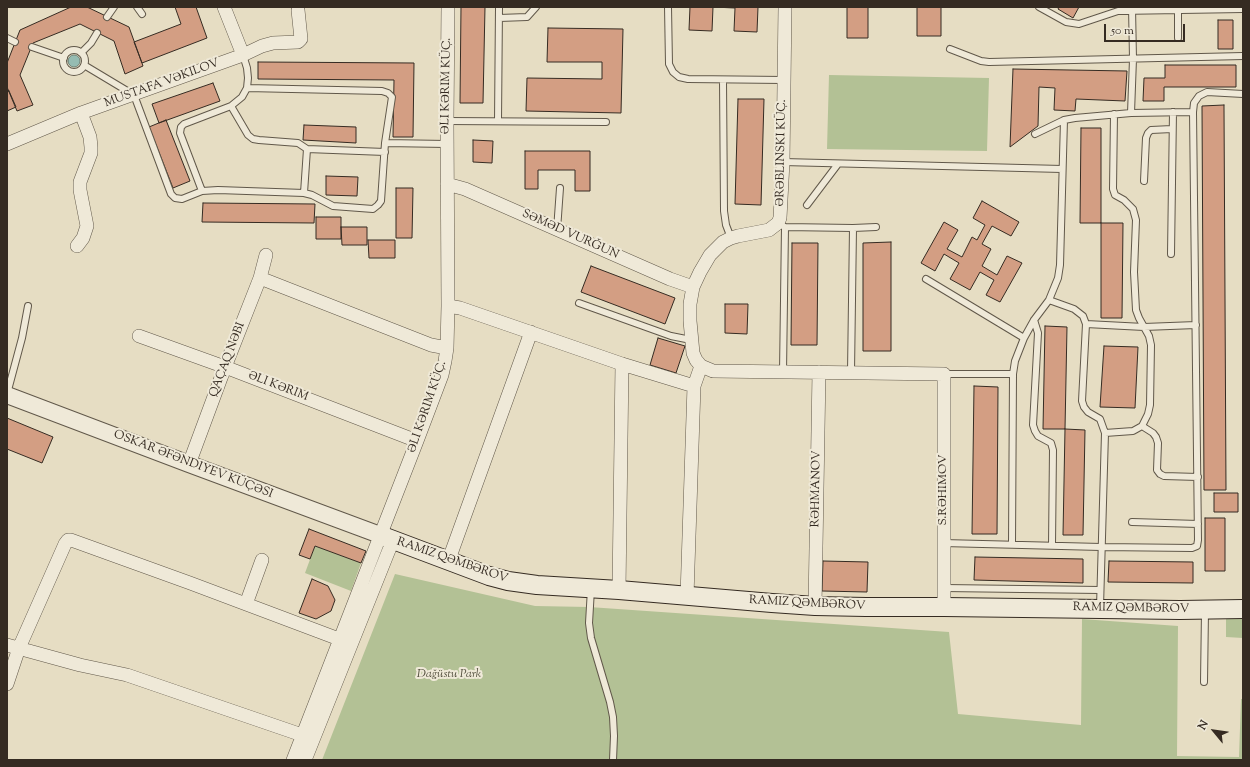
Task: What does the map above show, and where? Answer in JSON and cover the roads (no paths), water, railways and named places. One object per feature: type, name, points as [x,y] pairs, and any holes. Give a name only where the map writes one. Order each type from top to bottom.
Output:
[{"type":"main road","name":"RAMIZ QƏMBƏROV","points":[[387,538],[489,576],[514,582],[537,585],[815,606],[944,606],[1205,610],[1243,609]]},
{"type":"street","points":[[224,7],[243,56]]},
{"type":"street","name":"ƏLI KƏRIM KÜÇ.","points":[[292,760],[339,639],[387,538],[417,441],[442,375],[447,348],[448,306],[446,121],[448,7]]},
{"type":"street","name":"ƏRƏBLINSKI KÜÇ.","points":[[701,366],[696,360],[694,353],[690,321],[690,304],[693,287],[700,272],[710,256],[720,245],[731,238],[769,230],[782,225],[781,212],[786,7]]},
{"type":"street","name":"MUSTAFA VƏKILOV","points":[[7,144],[81,113],[243,56],[262,46],[273,43],[298,42],[301,39],[298,10]]},
{"type":"street","points":[[77,246],[82,238],[86,226],[80,182],[91,153],[90,137],[81,113]]},
{"type":"street","name":"SƏMƏD VURĞUN","points":[[447,184],[465,189],[670,279],[693,287]]},
{"type":"street","name":"QAÇAQ NƏBI","points":[[190,464],[225,367],[260,278],[266,255]]},
{"type":"street","points":[[260,278],[431,345],[447,348]]},
{"type":"street","points":[[448,306],[460,308],[622,364],[694,386]]},
{"type":"street","points":[[448,562],[531,332]]},
{"type":"street","name":"ƏLI KƏRIM","points":[[139,336],[225,367],[417,441]]},
{"type":"street","points":[[619,590],[622,364]]},
{"type":"street","points":[[687,596],[694,386],[701,366],[713,371],[944,374]]},
{"type":"street","name":"RƏHMANOV","points":[[815,606],[819,372]]},
{"type":"street","name":"S.RƏHIMOV","points":[[944,374],[944,606]]},
{"type":"street","name":"OSKAR ƏFƏNDIYEV KÜÇƏSI","points":[[7,394],[387,538]]},
{"type":"street","points":[[305,760],[387,538]]},
{"type":"street","points":[[7,684],[13,646],[68,540],[86,545],[339,639]]},
{"type":"street","points":[[246,604],[262,560]]},
{"type":"street","points":[[13,646],[80,665],[134,677],[302,735]]},
{"type":"lane","points":[[107,17],[114,7]]},
{"type":"lane","points":[[137,7],[142,14]]},
{"type":"lane","points":[[498,121],[499,7]]},
{"type":"lane","points":[[499,18],[527,17],[536,7]]},
{"type":"lane","points":[[668,7],[669,64],[673,72],[679,77],[688,79],[784,80]]},
{"type":"lane","points":[[1039,7],[1066,22],[1079,24],[1118,11],[1132,9],[1243,9]]},
{"type":"lane","points":[[1131,113],[1133,59],[1132,9]]},
{"type":"lane","points":[[1178,10],[1178,38]]},
{"type":"lane","points":[[81,53],[91,44],[97,32]]},
{"type":"lane","points":[[7,38],[16,42]]},
{"type":"lane","points":[[32,47],[64,58]]},
{"type":"lane","points":[[950,49],[981,61],[1243,56]]},
{"type":"lane","points":[[69,51],[78,51],[81,53],[84,56],[84,65],[82,69],[79,71],[70,72],[64,66],[64,58],[69,51]]},
{"type":"lane","points":[[202,191],[180,133],[180,127],[184,124],[231,106],[242,97],[247,88],[248,78],[247,68],[243,56]]},
{"type":"lane","points":[[84,65],[134,95],[171,194],[175,198],[182,199],[202,191],[218,190],[312,194],[333,206],[373,209],[378,205],[381,200],[385,143],[392,97],[388,92],[247,88]]},
{"type":"lane","points":[[723,80],[724,211],[726,225],[731,238]]},
{"type":"lane","points":[[943,543],[1101,547],[1192,548],[1197,546],[1198,477],[1193,112],[1194,103],[1199,96],[1207,92],[1243,94]]},
{"type":"lane","points":[[231,106],[248,135],[253,139],[298,143],[307,149],[385,152]]},
{"type":"lane","points":[[1171,254],[1172,112]]},
{"type":"lane","points":[[1035,134],[1064,120],[1075,118],[1131,113],[1193,112]]},
{"type":"lane","points":[[1105,433],[1133,431],[1142,426],[1148,414],[1150,405],[1150,336],[1136,310],[1134,272],[1136,220],[1133,209],[1124,200],[1115,195],[1113,189],[1114,114]]},
{"type":"lane","points":[[1012,544],[1013,374],[1015,361],[1024,338],[1034,320],[1049,300],[1058,278],[1060,265],[1064,120]]},
{"type":"lane","points":[[446,121],[606,122]]},
{"type":"lane","points":[[1144,181],[1146,138],[1148,133],[1151,130],[1172,129]]},
{"type":"lane","points":[[385,143],[447,144]]},
{"type":"lane","points":[[304,193],[307,149]]},
{"type":"lane","points":[[783,162],[1062,169]]},
{"type":"lane","points":[[807,205],[838,164]]},
{"type":"lane","points":[[557,230],[560,188]]},
{"type":"lane","points":[[783,372],[782,225],[876,228]]},
{"type":"lane","points":[[851,372],[853,228]]},
{"type":"lane","points":[[926,279],[1024,338]]},
{"type":"lane","points":[[1049,300],[1074,309],[1083,316],[1086,324],[1082,402],[1088,412],[1100,419],[1105,433],[1100,608]]},
{"type":"lane","points":[[579,302],[671,336],[692,340]]},
{"type":"lane","points":[[7,394],[9,378],[22,338],[28,306]]},
{"type":"lane","points":[[1034,320],[1038,333],[1033,425],[1034,431],[1038,436],[1051,443],[1053,450],[1052,545]]},
{"type":"lane","points":[[1086,324],[1144,327],[1196,324]]},
{"type":"lane","points":[[944,374],[1013,374]]},
{"type":"lane","points":[[1142,426],[1153,433],[1156,437],[1158,443],[1157,470],[1160,474],[1164,476],[1198,477]]},
{"type":"lane","points":[[1132,522],[1198,524]]},
{"type":"lane","points":[[591,588],[589,623],[591,638],[613,717],[614,736],[612,760]]},
{"type":"lane","points":[[944,588],[1100,590]]},
{"type":"lane","points":[[1204,682],[1205,610]]},
{"type":"water","points":[[72,55],[76,55],[80,61],[76,67],[72,67],[68,63],[68,59]]},
{"type":"park label","name":"Dağüstu Park","points":[[449,675]]}]
